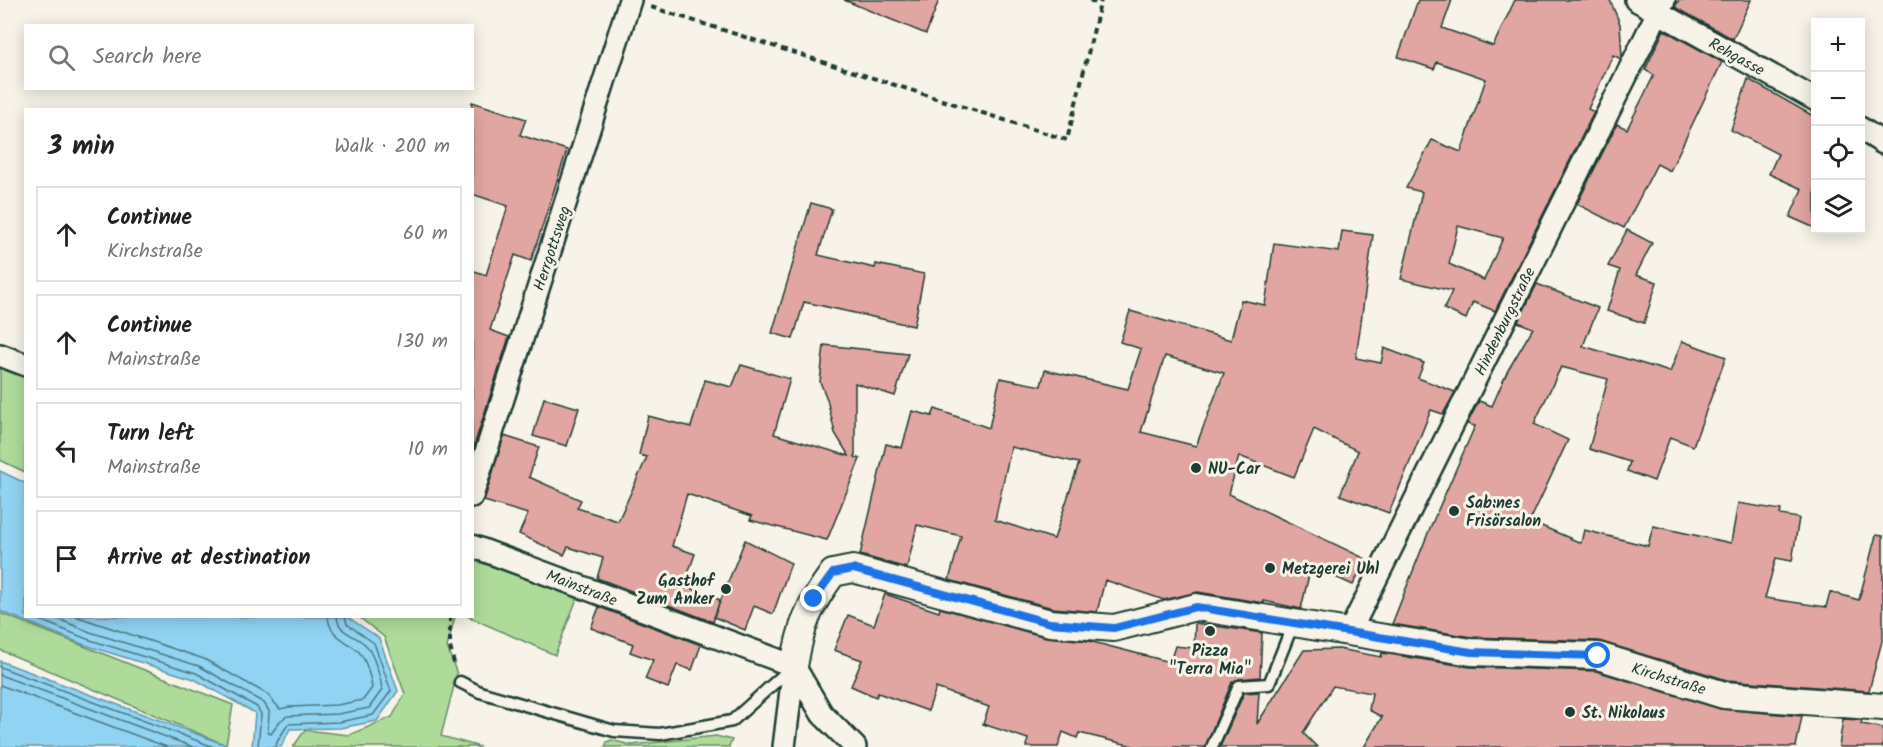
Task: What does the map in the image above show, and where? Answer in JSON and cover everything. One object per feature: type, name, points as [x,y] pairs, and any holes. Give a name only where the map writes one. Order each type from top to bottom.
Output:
[{"type":"street","name":"Herrgottsweg","points":[[474,490],[630,0]]},
{"type":"street","name":"Rehgasse","points":[[1636,0],[1661,6],[1811,98]]},
{"type":"street","name":"Hindenburgstraße","points":[[1350,631],[1661,6]]},
{"type":"street","points":[[1865,131],[1883,143]]},
{"type":"street","points":[[0,355],[24,364]]},
{"type":"street","name":"Mainstraße","points":[[474,547],[794,666]]},
{"type":"street","points":[[784,747],[800,633],[814,599],[833,573],[853,569],[1050,623],[1114,628],[1196,607],[1350,631]]},
{"type":"street","name":"Kirchstraße","points":[[1350,631],[1471,652],[1598,656],[1724,695],[1883,707]]},
{"type":"street","points":[[794,666],[822,714],[855,747]]},
{"type":"lane","points":[[1212,747],[1239,686],[1269,684],[1293,623]]},
{"type":"lane","points":[[459,678],[480,692],[614,730],[660,734],[732,721],[794,666]]},
{"type":"path","points":[[630,0],[1067,140],[1100,2],[1090,0]]},
{"type":"path","points":[[450,618],[450,647],[459,678]]},
{"type":"green space","points":[[0,367],[24,377],[24,472],[0,460]]},
{"type":"green space","points":[[474,556],[578,596],[555,655],[471,618],[474,618]]},
{"type":"green space","points":[[0,613],[233,705],[226,745],[0,650]]},
{"type":"green space","points":[[360,618],[455,618],[447,647],[457,674],[441,736],[480,747],[293,747],[305,730],[349,735],[392,717],[405,694],[384,637]]},
{"type":"green space","points":[[716,736],[732,740],[729,747],[605,747],[611,740],[631,745]]},
{"type":"water","points":[[0,471],[24,483],[24,618],[349,618],[379,638],[398,691],[377,721],[340,728],[290,729],[281,747],[252,747],[255,713],[194,679],[85,645],[0,611]]},
{"type":"water","points":[[0,661],[226,745],[232,747],[0,747]]},
{"type":"building","points":[[844,0],[939,0],[926,34]]},
{"type":"building","points":[[1418,0],[1452,0],[1442,28],[1493,46],[1515,0],[1610,0],[1620,24],[1622,57],[1621,59],[1613,55],[1588,109],[1594,112],[1495,311],[1473,302],[1466,319],[1444,309],[1452,291],[1401,279],[1422,192],[1406,188],[1432,140],[1461,152],[1486,79],[1437,62],[1434,69],[1398,57]],"holes":[[[1458,226],[1503,238],[1484,280],[1449,264]]]},
{"type":"building","points":[[1679,0],[1751,0],[1733,39],[1675,7]]},
{"type":"building","points":[[1664,30],[1722,62],[1670,171],[1657,164],[1624,228],[1577,204],[1617,124],[1627,129],[1654,75],[1645,70]]},
{"type":"building","points":[[1748,79],[1811,115],[1811,226],[1790,217],[1802,189],[1769,174],[1778,154],[1731,130]]},
{"type":"building","points":[[472,102],[526,119],[520,135],[567,150],[531,261],[515,255],[490,330],[509,337],[474,446],[474,271],[486,275],[508,206],[474,195],[474,108],[472,108]]},
{"type":"building","points":[[811,203],[832,209],[818,255],[875,268],[876,264],[924,274],[914,326],[804,302],[793,339],[772,333]]},
{"type":"building","points":[[1627,230],[1652,243],[1636,275],[1657,282],[1644,323],[1607,311],[1620,270],[1608,266]]},
{"type":"building","points":[[1342,231],[1373,235],[1356,358],[1381,363],[1384,348],[1424,363],[1418,378],[1455,392],[1443,414],[1431,410],[1389,513],[1340,495],[1358,451],[1314,429],[1294,477],[1239,456],[1229,494],[1366,559],[1353,585],[1311,566],[1301,609],[1264,601],[1264,603],[1198,592],[1164,600],[1105,580],[1097,612],[1053,608],[949,580],[961,536],[917,525],[907,568],[860,555],[886,444],[902,448],[912,411],[932,416],[935,409],[989,428],[1000,378],[1041,386],[1045,370],[1128,389],[1141,349],[1120,342],[1130,311],[1231,340],[1241,300],[1265,305],[1274,243],[1339,252]],"holes":[[[1165,356],[1224,373],[1196,446],[1141,432]],[[1011,447],[1079,463],[1054,539],[995,520]]]},
{"type":"building","points":[[1537,284],[1598,308],[1583,346],[1670,372],[1682,341],[1726,357],[1693,446],[1670,437],[1654,481],[1627,471],[1630,462],[1589,449],[1608,379],[1561,367],[1534,424],[1568,440],[1530,521],[1581,543],[1584,530],[1648,546],[1653,526],[1731,543],[1738,503],[1781,510],[1780,515],[1799,518],[1792,561],[1776,558],[1765,598],[1826,607],[1830,592],[1859,600],[1876,535],[1883,536],[1883,637],[1869,691],[1727,680],[1599,641],[1472,637],[1392,624],[1430,528],[1475,426],[1467,424],[1479,401],[1492,406],[1508,370],[1533,328],[1518,322]]},
{"type":"building","points":[[824,345],[908,354],[895,396],[855,383],[855,457],[860,459],[827,540],[750,520],[752,516],[687,494],[672,546],[695,554],[684,585],[720,600],[713,622],[597,578],[603,558],[568,547],[564,555],[519,534],[528,514],[484,501],[504,436],[539,447],[529,477],[581,500],[577,508],[618,521],[647,457],[639,455],[648,416],[691,427],[705,380],[732,387],[741,365],[790,379],[774,434],[849,456],[835,433],[827,399],[820,382]]},
{"type":"building","points":[[544,398],[579,408],[567,446],[533,436]]},
{"type":"building","points":[[745,540],[791,563],[773,614],[754,606],[745,630],[714,617]]},
{"type":"building","points":[[885,594],[939,612],[940,608],[1046,637],[1089,641],[1170,662],[1175,646],[1194,648],[1195,623],[1262,633],[1260,677],[1232,682],[1205,747],[1137,747],[1079,733],[1077,738],[1063,732],[1058,747],[1026,747],[1028,739],[983,724],[989,707],[936,688],[928,711],[878,693],[876,697],[851,686],[862,660],[834,650],[848,615],[874,625]]},
{"type":"building","points":[[599,607],[701,645],[692,670],[677,665],[668,688],[645,679],[653,660],[630,652],[633,644],[591,628]]},
{"type":"building","points":[[1339,649],[1381,657],[1382,653],[1470,667],[1596,671],[1720,709],[1802,716],[1796,747],[1364,747],[1382,717],[1369,710],[1372,693],[1333,686],[1303,733],[1317,747],[1220,747],[1244,693],[1259,692],[1257,724],[1304,650]]},
{"type":"building","points":[[1843,719],[1862,720],[1861,724],[1883,728],[1883,747],[1839,747]]},
{"type":"place","name":"NU-Car","points":[[1196,468]]},
{"type":"place","name":"Sab:nes Frisörsalon","points":[[1454,511]]},
{"type":"place","name":"Metzgerei Uhl","points":[[1270,568]]},
{"type":"place","name":"Gasthof Zum Anker","points":[[726,589]]},
{"type":"place","name":"Pizza \"Terra Mia\"","points":[[1210,631]]},
{"type":"place","name":"St. Nikolaus","points":[[1570,712]]},
{"type":"route","points":[[814,599],[833,573],[853,569],[1050,623],[1114,628],[1196,607],[1471,652],[1598,656]]}]
